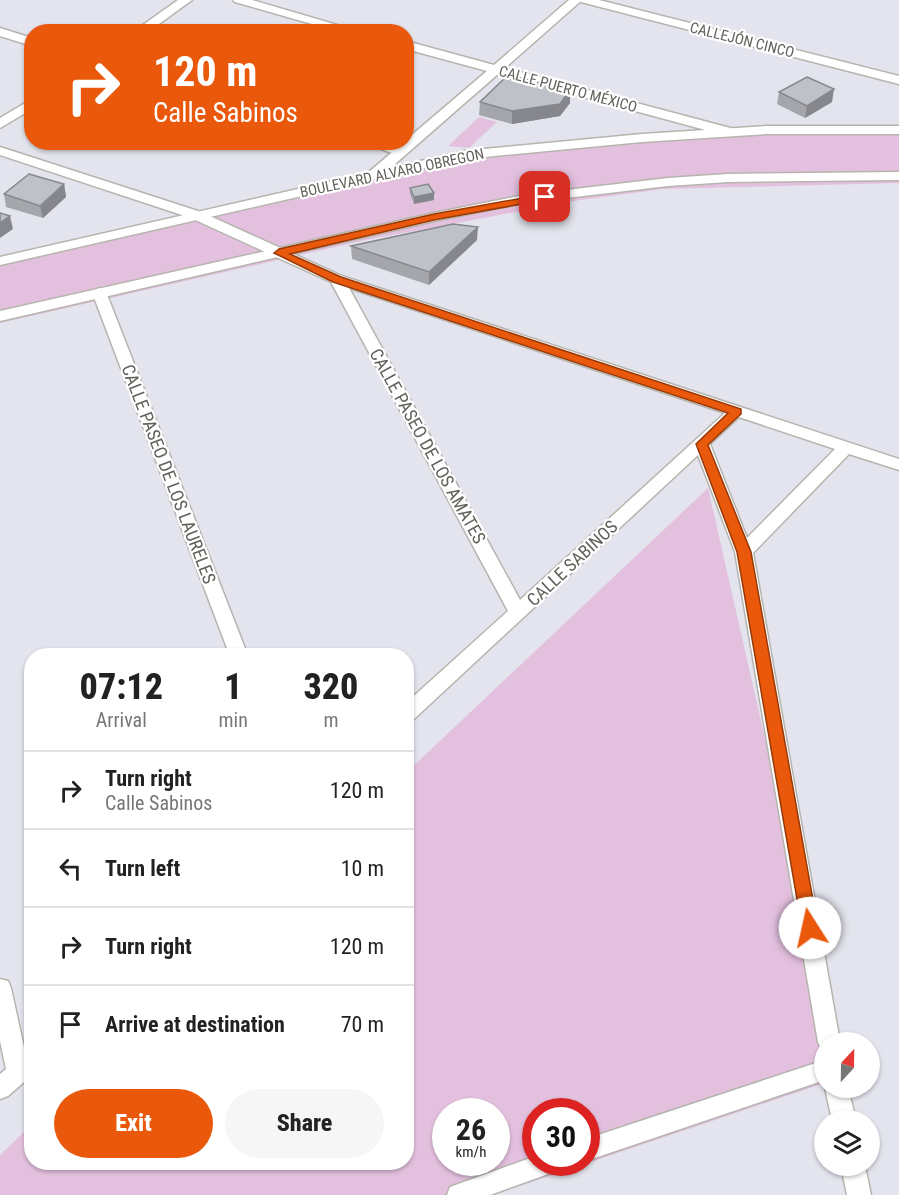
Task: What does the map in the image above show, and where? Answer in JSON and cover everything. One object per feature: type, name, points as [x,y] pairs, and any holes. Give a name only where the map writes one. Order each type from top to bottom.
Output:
[{"type":"street","points":[[151,24],[186,0]]},
{"type":"street","points":[[239,0],[326,24]]},
{"type":"street","points":[[414,140],[576,0]]},
{"type":"street","name":"CALLEJÓN CINCO","points":[[585,0],[899,80]]},
{"type":"street","points":[[0,32],[24,40]]},
{"type":"street","name":"CALLE PUERTO MÉXICO","points":[[414,47],[729,132]]},
{"type":"street","points":[[0,124],[24,108]]},
{"type":"street","name":"BOULEVARD ALVARO OBREGON","points":[[0,261],[477,153],[729,132],[899,130]]},
{"type":"street","points":[[394,150],[400,152]]},
{"type":"street","points":[[374,175],[402,150]]},
{"type":"street","points":[[0,151],[196,215],[337,279],[899,465]]},
{"type":"street","points":[[0,316],[99,292],[513,202],[606,189],[729,178],[899,176]]},
{"type":"street","name":"CALLE PASEO DE LOS AMATES","points":[[337,279],[518,612]]},
{"type":"street","name":"CALLE PASEO DE LOS LAURELES","points":[[99,292],[236,648]]},
{"type":"street","name":"CALLE SABINOS","points":[[414,708],[736,411]]},
{"type":"street","points":[[702,444],[744,552],[827,1032]]},
{"type":"street","points":[[744,552],[846,448]]},
{"type":"street","points":[[0,988],[24,1063]]},
{"type":"street","points":[[0,1089],[24,1067]]},
{"type":"street","points":[[600,1145],[814,1074]]},
{"type":"street","points":[[459,1195],[522,1172]]},
{"type":"street","points":[[855,1176],[859,1195]]},
{"type":"shaded area","points":[[479,117],[497,122],[469,148],[448,146]]},
{"type":"shaded area","points":[[720,134],[899,135],[899,183],[663,189],[580,200],[366,240],[0,323],[0,265],[442,166],[538,150]]},
{"type":"shaded area","points":[[708,488],[832,1032],[814,1032],[814,1087],[600,1159],[600,1098],[522,1098],[522,1176],[549,1176],[493,1195],[0,1195],[0,1155],[24,1132],[24,1170],[414,1170],[414,765]]},
{"type":"building","points":[[508,75],[570,90],[560,104],[512,111],[480,102]]},
{"type":"building","points":[[807,77],[834,89],[807,106],[779,92]]},
{"type":"building","points":[[29,174],[64,184],[40,206],[4,194]]},
{"type":"building","points":[[428,184],[434,193],[414,197],[410,188]]},
{"type":"building","points":[[0,213],[10,216],[0,223]]},
{"type":"building","points":[[453,224],[478,227],[429,272],[351,246]]},
{"type":"route","points":[[545,197],[434,217],[279,253],[337,279],[736,411],[702,444],[744,552],[810,928]]}]
